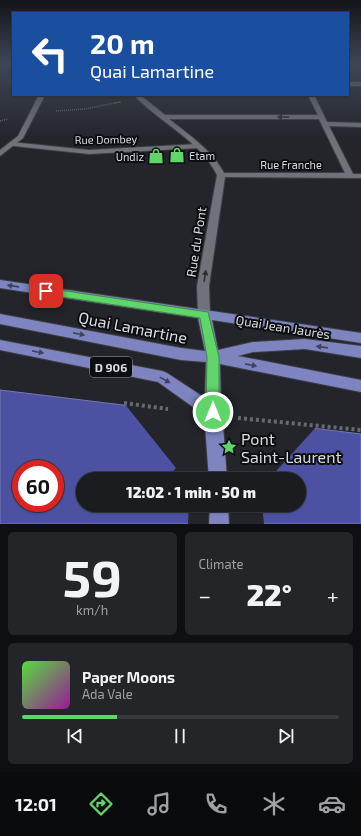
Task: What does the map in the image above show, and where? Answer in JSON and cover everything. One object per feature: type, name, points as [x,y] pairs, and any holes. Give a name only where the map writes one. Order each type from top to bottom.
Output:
[{"type":"main road","name":"Quai Lamartine","points":[[0,284],[204,315]]},
{"type":"main road","name":"Quai Jean Jaurès","points":[[204,315],[361,338]]},
{"type":"main road","points":[[204,315],[213,357],[213,412],[217,472]]},
{"type":"main road","name":"Quai Lamartine","points":[[0,319],[181,354],[213,357]]},
{"type":"main road","name":"D 906","points":[[213,357],[253,348],[305,344],[361,352]]},
{"type":"main road","name":"D 906","points":[[0,345],[162,377],[213,412]]},
{"type":"main road","name":"D 906","points":[[213,357],[361,386]]},
{"type":"main road","points":[[219,512],[219,524]]},
{"type":"street","points":[[0,154],[22,137],[42,96]]},
{"type":"street","points":[[312,96],[350,176]]},
{"type":"street","points":[[140,97],[216,163],[221,175]]},
{"type":"street","points":[[164,117],[324,120],[361,125]]},
{"type":"street","name":"Rue Dombey","points":[[14,144],[89,152],[198,146]]},
{"type":"street","name":"Rue Franche","points":[[221,175],[361,176]]},
{"type":"street","name":"Rue du Pont","points":[[204,315],[203,286],[221,175]]},
{"type":"path","points":[[34,112],[85,109],[140,97]]},
{"type":"path","points":[[318,425],[361,430]]},
{"type":"shaded area","points":[[0,390],[361,434],[361,524],[0,524]]},
{"type":"pier","name":"Pont Saint-Laurent","points":[[124,403],[317,426],[275,472],[172,472],[176,468]]},
{"type":"pier","name":"Pont Saint-Laurent","points":[[189,512],[263,512],[264,524],[188,524]]},
{"type":"place","name":"Etam","points":[[177,155]]},
{"type":"place","name":"Undiz","points":[[156,156]]},
{"type":"place","name":"Pont Saint-Laurent","points":[[229,447]]},
{"type":"route","points":[[46,291],[204,315],[213,357],[213,412]]}]
